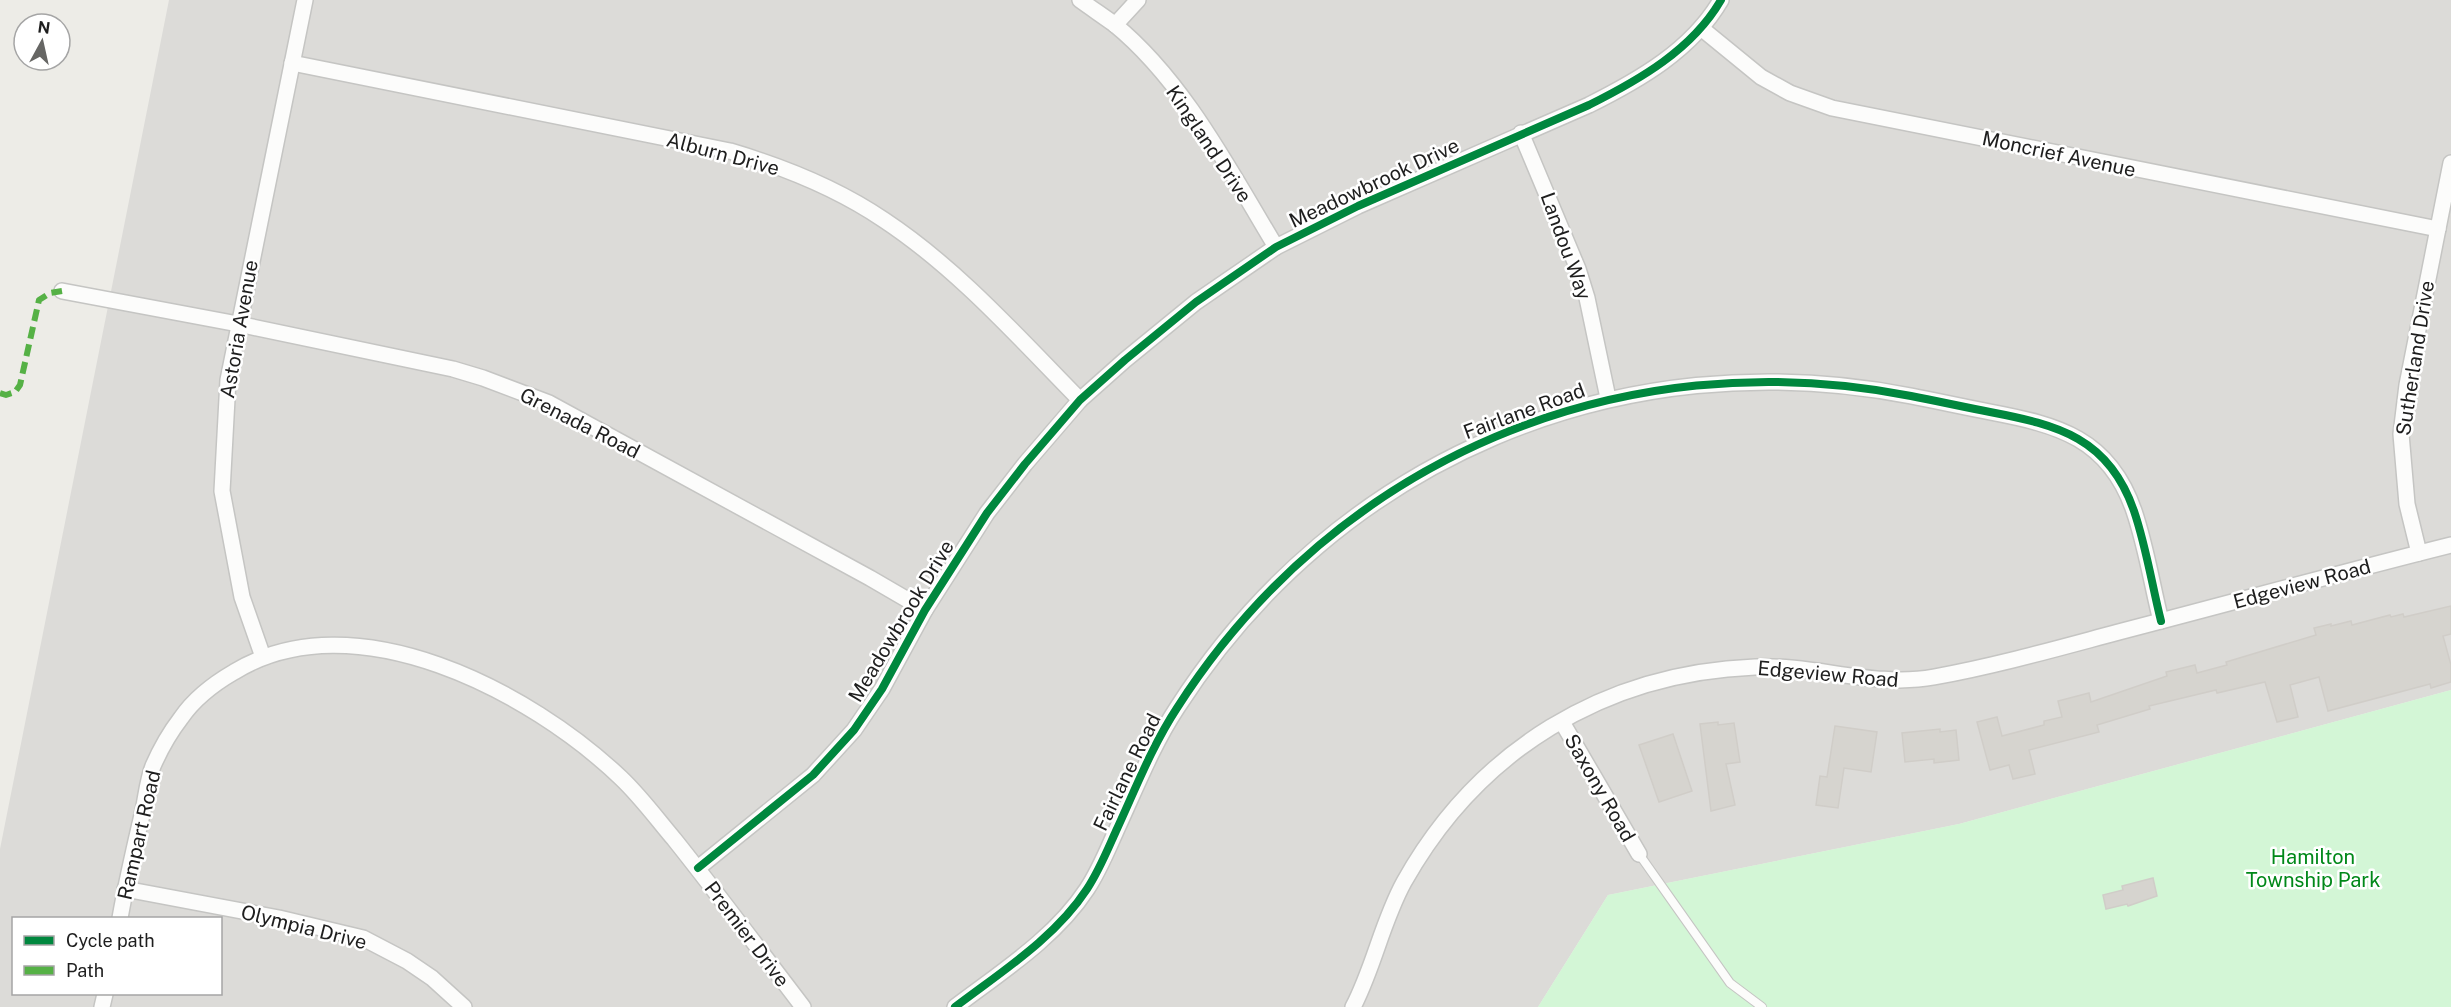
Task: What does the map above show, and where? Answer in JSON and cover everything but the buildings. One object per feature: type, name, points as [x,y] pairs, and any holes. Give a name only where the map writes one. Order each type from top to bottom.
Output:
[{"type":"street","name":"Astoria Avenue","points":[[263,657],[242,597],[222,491],[228,380],[305,0]]},
{"type":"street","name":"Kingland Drive","points":[[1080,0],[1115,25],[1154,65],[1195,116],[1276,248]]},
{"type":"street","points":[[1115,25],[1138,0]]},
{"type":"street","name":"Meadowbrook Drive","points":[[698,868],[813,775],[854,730],[882,689],[925,610],[987,513],[1080,400],[1196,302],[1276,248],[1358,206],[1626,87],[1667,60],[1701,28],[1721,0]]},
{"type":"street","name":"Moncrief Avenue","points":[[1701,28],[1761,77],[1790,93],[1832,108],[2438,229]]},
{"type":"street","name":"Alburn Drive","points":[[292,63],[730,151],[797,174],[863,207],[923,248],[977,296],[1080,400]]},
{"type":"street","name":"Landou Way","points":[[1521,133],[1578,269],[1587,298],[1608,398]]},
{"type":"street","name":"Sutherland Drive","points":[[2419,553],[2407,504],[2401,434],[2407,385],[2451,163]]},
{"type":"street","name":"Grenada Road","points":[[62,291],[238,324],[453,369],[483,378],[549,403],[925,610]]},
{"type":"street","name":"Fairlane Road","points":[[955,1007],[1040,942],[1086,892],[1098,872],[1153,751],[1176,709],[1240,624],[1293,568],[1364,510],[1392,491],[1450,458],[1497,435],[1560,412],[1608,398],[1685,386],[1737,382],[1792,382],[1879,390],[2024,418],[2059,429],[2075,436],[2096,451],[2122,484],[2134,511],[2161,621]]},
{"type":"street","name":"Edgeview Road","points":[[1353,1007],[1363,988],[1393,905],[1404,882],[1452,810],[1492,769],[1539,735],[1603,700],[1643,684],[1725,668],[1802,668],[1885,680],[1915,680],[1976,669],[2451,545]]},
{"type":"street","name":"Premier Drive","points":[[263,657],[317,644],[370,647],[460,674],[510,697],[577,740],[621,778],[698,868],[803,1007]]},
{"type":"street","name":"Rampart Road","points":[[120,917],[153,766],[182,716],[215,683],[242,666],[263,657]]},
{"type":"street","name":"Saxony Road","points":[[1562,722],[1639,854]]},
{"type":"street","name":"Olympia Drive","points":[[125,889],[279,918],[363,938],[407,961],[432,978],[464,1007]]},
{"type":"lane","points":[[1639,854],[1730,983],[1762,1007]]},
{"type":"shaded area","points":[[169,0],[2451,0],[2451,690],[1959,824],[1608,895],[1538,1007],[0,1007],[0,849]]},
{"type":"green space","name":"Hamilton Township Park","points":[[2451,690],[2451,1007],[1538,1007],[1608,895],[1959,824]]},
{"type":"marked path","points":[[0,393],[6,395],[15,392],[20,385],[39,300],[50,293],[62,291]]},
{"type":"cycle path","points":[[698,868],[813,775],[854,730],[882,689],[925,610],[987,513],[1080,400],[1125,360],[1196,302],[1276,247],[1358,206],[1589,105],[1627,85],[1680,49],[1709,18],[1721,0]]},
{"type":"cycle path","points":[[955,1007],[1043,939],[1074,907],[1099,868],[1152,753],[1177,708],[1243,620],[1318,546],[1403,484],[1495,437],[1594,404],[1696,386],[1803,383],[1911,396],[2015,417],[2059,430],[2095,451],[2111,467],[2123,486],[2138,524],[2161,621]]}]
